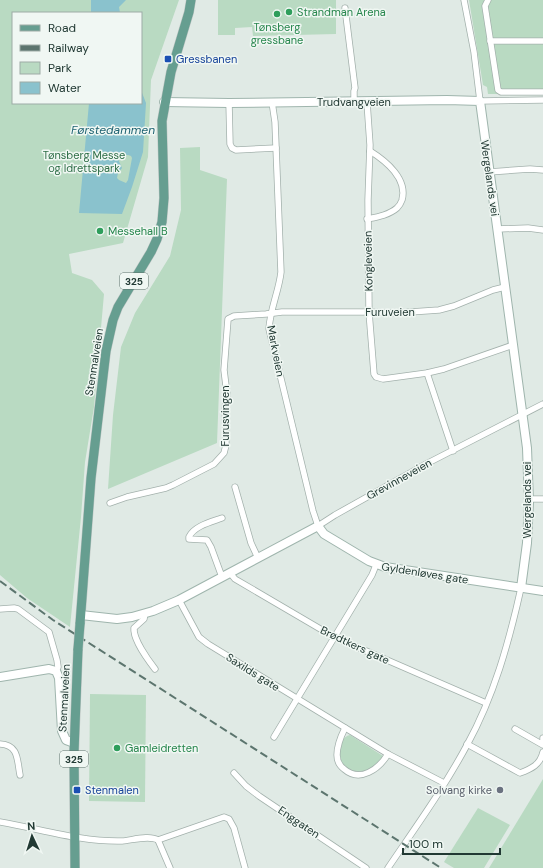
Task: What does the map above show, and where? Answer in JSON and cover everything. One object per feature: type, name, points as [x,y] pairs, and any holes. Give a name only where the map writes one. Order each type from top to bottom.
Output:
[{"type":"main road","name":"Stenmalveien","points":[[74,868],[74,743],[78,649],[91,478],[106,351],[113,320],[118,307],[151,252],[162,222],[164,191],[161,129],[164,102],[191,0]]},
{"type":"main road","name":"Trudvangveien","points":[[164,102],[229,103],[448,100],[480,101]]},
{"type":"main road","name":"Wergelands vei","points":[[480,101],[527,448],[529,499],[527,543],[521,588]]},
{"type":"main road","name":"Grevinneveien","points":[[80,619],[117,619],[132,617],[179,600],[318,526]]},
{"type":"main road","name":"Gyldenløves gate","points":[[318,526],[324,534],[376,565],[543,591]]},
{"type":"main road","points":[[0,677],[49,669],[56,671],[59,678],[63,736],[68,742],[74,743]]},
{"type":"street","points":[[464,0],[474,52],[480,101]]},
{"type":"street","points":[[488,0],[485,6],[500,92],[543,92]]},
{"type":"street","points":[[345,8],[355,88],[354,102]]},
{"type":"street","points":[[490,41],[543,41]]},
{"type":"street","name":"Trudvangveien","points":[[480,101],[543,100]]},
{"type":"street","name":"Markveien","points":[[272,102],[276,148],[281,272],[280,284],[271,314],[269,329],[313,511],[318,526]]},
{"type":"street","name":"Kongleveien","points":[[367,102],[370,151],[367,219],[369,312],[374,374],[376,378],[379,379],[427,373]]},
{"type":"street","points":[[229,103],[230,144],[232,148],[236,150],[276,148]]},
{"type":"street","name":"Kongleveien","points":[[367,219],[386,214],[395,209],[400,204],[403,195],[403,187],[399,178],[384,162],[370,151]]},
{"type":"street","points":[[489,172],[530,169],[543,170]]},
{"type":"street","points":[[497,230],[528,228],[543,230]]},
{"type":"street","name":"Furuveien","points":[[271,314],[282,312],[396,313],[439,310],[505,287]]},
{"type":"street","name":"Furusvingen","points":[[110,503],[127,497],[166,488],[214,464],[219,460],[224,453],[226,445],[225,408],[227,394],[224,370],[228,319],[234,316],[271,314]]},
{"type":"street","points":[[453,451],[427,373],[461,364],[513,345]]},
{"type":"street","name":"Grevinneveien","points":[[318,526],[372,494],[543,404]]},
{"type":"street","points":[[235,487],[251,543],[258,558]]},
{"type":"street","points":[[529,499],[543,499]]},
{"type":"street","points":[[222,518],[201,527],[190,534],[189,537],[189,539],[193,540],[207,540],[222,577]]},
{"type":"street","points":[[274,737],[372,575],[376,565]]},
{"type":"street","name":"Brødtkers gate","points":[[230,573],[235,579],[334,637],[486,703]]},
{"type":"street","name":"Wergelands vei","points":[[388,868],[444,783],[467,744],[486,703],[507,647],[521,588]]},
{"type":"street","name":"Saxilds gate","points":[[179,600],[201,639],[388,754],[444,783]]},
{"type":"street","points":[[0,609],[18,609],[49,632],[57,660],[58,667],[56,671]]},
{"type":"street","points":[[145,613],[144,619],[136,626],[134,631],[144,653],[154,669]]},
{"type":"street","points":[[345,728],[340,740],[337,755],[340,766],[347,771],[362,776],[380,763],[388,754]]},
{"type":"street","points":[[515,729],[543,745],[543,738]]},
{"type":"street","points":[[0,744],[7,745],[13,748],[16,752],[20,775]]},
{"type":"street","points":[[467,744],[520,774],[538,764],[543,752]]},
{"type":"street","name":"Enggaten","points":[[234,773],[246,786],[259,796],[366,868]]},
{"type":"street","points":[[0,822],[99,840],[152,838],[158,840],[224,817],[229,819],[234,828],[245,868]]},
{"type":"street","points":[[158,840],[170,868]]},
{"type":"green space","name":"Tønsberg Messe og Idrettspark","points":[[0,0],[179,0],[151,80],[148,157],[123,243],[69,254],[72,273],[92,280],[104,294],[94,407],[85,462],[70,627],[27,598],[0,575]]},
{"type":"green space","name":"Tønsberg gressbane","points":[[218,0],[336,0],[336,34],[253,36],[252,27],[235,28],[235,35],[218,35]]},
{"type":"green space","points":[[469,0],[543,0],[543,94],[488,94],[487,87],[483,85]]},
{"type":"green space","points":[[200,147],[200,170],[227,179],[217,443],[108,489],[113,415],[121,347],[135,313],[170,256],[181,210],[180,148]]},
{"type":"green space","name":"Gamleidretten","points":[[90,694],[146,695],[145,802],[89,801]]},
{"type":"green space","points":[[350,735],[383,756],[383,759],[363,774],[348,770],[341,762],[339,751],[340,746],[345,737]]},
{"type":"green space","points":[[543,779],[543,868],[489,868]]},
{"type":"green space","points":[[478,808],[510,825],[484,868],[454,868],[444,862]]},
{"type":"water","points":[[91,0],[126,0],[119,7],[120,12],[91,12]]},
{"type":"water","name":"Førstedammen","points":[[142,93],[146,103],[143,152],[122,214],[79,213],[89,104],[142,104]],"holes":[[[128,155],[132,158],[128,180],[126,183],[117,178],[118,173],[122,168],[118,159],[119,156]]]},
{"type":"railway","points":[[0,581],[53,620],[441,868]]},
{"type":"place","name":"Strandman Arena","points":[[289,12]]},
{"type":"place","name":"Tønsberg gressbane","points":[[277,14]]},
{"type":"place","name":"Gressbanen","points":[[168,59]]},
{"type":"place","name":"Messehall B","points":[[100,231]]},
{"type":"place","name":"Gamleidretten","points":[[117,748]]},
{"type":"place","name":"Stenmalen","points":[[77,790]]},
{"type":"place","name":"Solvang kirke","points":[[500,790]]}]
